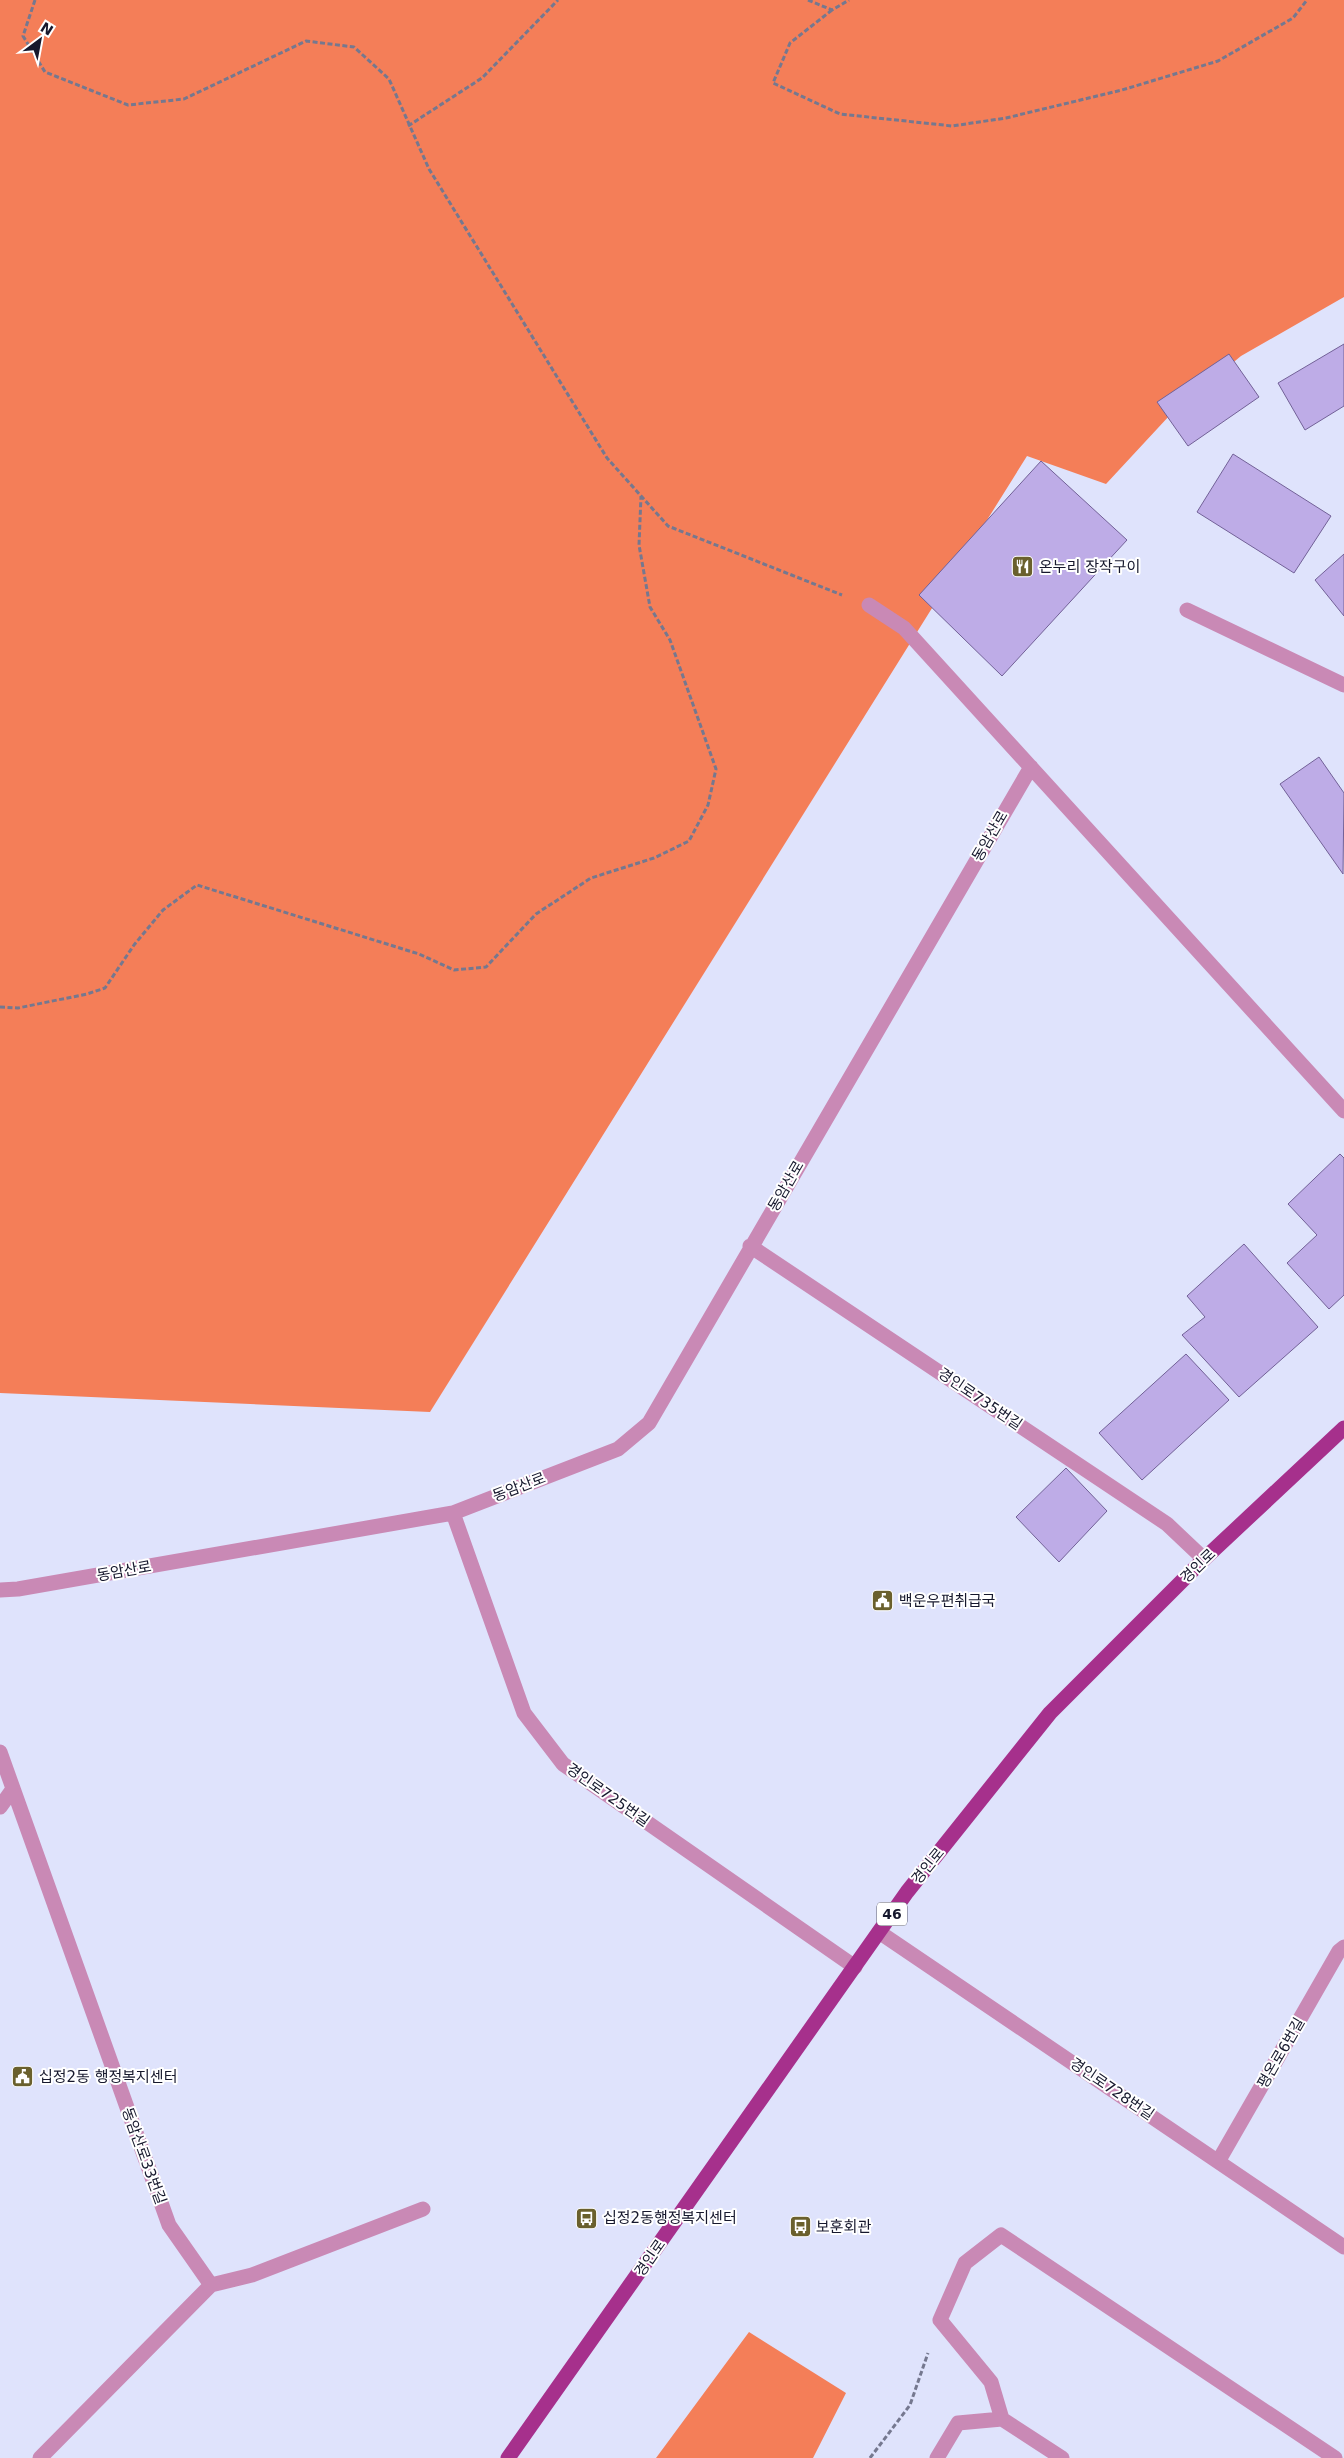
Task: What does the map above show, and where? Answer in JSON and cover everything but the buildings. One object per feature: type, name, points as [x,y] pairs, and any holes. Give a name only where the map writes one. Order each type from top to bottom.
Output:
[{"type":"main road","name":"경인로","points":[[508,2458],[907,1892],[1050,1713],[1204,1559],[1344,1428]]},
{"type":"lane","points":[[869,605],[904,628],[1344,1111]]},
{"type":"lane","points":[[1188,610],[1344,685]]},
{"type":"lane","name":"동암산로","points":[[0,1590],[18,1589],[453,1513],[618,1449],[649,1423],[750,1246],[1031,767]]},
{"type":"lane","name":"경인로735번길","points":[[750,1246],[1168,1524],[1204,1559]]},
{"type":"lane","name":"경인로725번길","points":[[453,1513],[524,1714],[563,1764],[855,1967]]},
{"type":"lane","name":"동암산로33번길","points":[[0,1752],[168,2225],[212,2286]]},
{"type":"lane","points":[[0,1807],[13,1789]]},
{"type":"lane","name":"경인로728번길","points":[[879,1932],[1219,2160],[1344,2247]]},
{"type":"lane","name":"평온로6번길","points":[[1219,2160],[1334,1960],[1344,1947]]},
{"type":"lane","points":[[40,2458],[212,2286],[252,2275],[423,2209]]},
{"type":"lane","points":[[1002,2419],[991,2382],[940,2320],[965,2263],[1001,2236],[1335,2458]]},
{"type":"lane","points":[[937,2458],[958,2423],[1002,2419],[1062,2458]]},
{"type":"path","points":[[35,0],[23,36],[45,72],[128,105],[184,98],[306,41],[354,47],[389,79],[408,126],[429,169],[607,458],[668,526],[869,605]]},
{"type":"path","points":[[408,126],[482,78],[558,0]]},
{"type":"path","points":[[808,0],[832,10]]},
{"type":"path","points":[[849,0],[832,10],[790,42],[773,83],[840,114],[952,126],[1006,118],[1122,90],[1218,61],[1293,18],[1307,0]]},
{"type":"path","points":[[0,1007],[18,1008],[87,994],[105,988],[134,946],[163,910],[197,885],[419,954],[454,970],[486,967],[536,914],[591,878],[654,858],[689,841],[708,805],[716,769],[670,640],[650,607],[639,545],[641,494]]},
{"type":"path","points":[[870,2458],[910,2404],[940,2320]]},
{"type":"shaded area","points":[[0,0],[1344,0],[1344,297],[1241,356],[1170,415],[1106,484],[1027,456],[430,1412],[0,1393]]},
{"type":"shaded area","points":[[749,2332],[846,2393],[813,2458],[656,2458]]},
{"type":"place","name":"온누리 장작구이","points":[[1023,567]]},
{"type":"place","name":"백운우편취급국","points":[[883,1601]]},
{"type":"place","name":"십정2동 행정복지센터","points":[[23,2077]]},
{"type":"place","name":"십정2동행정복지센터","points":[[587,2218]]},
{"type":"place","name":"보훈회관","points":[[800,2227]]}]
